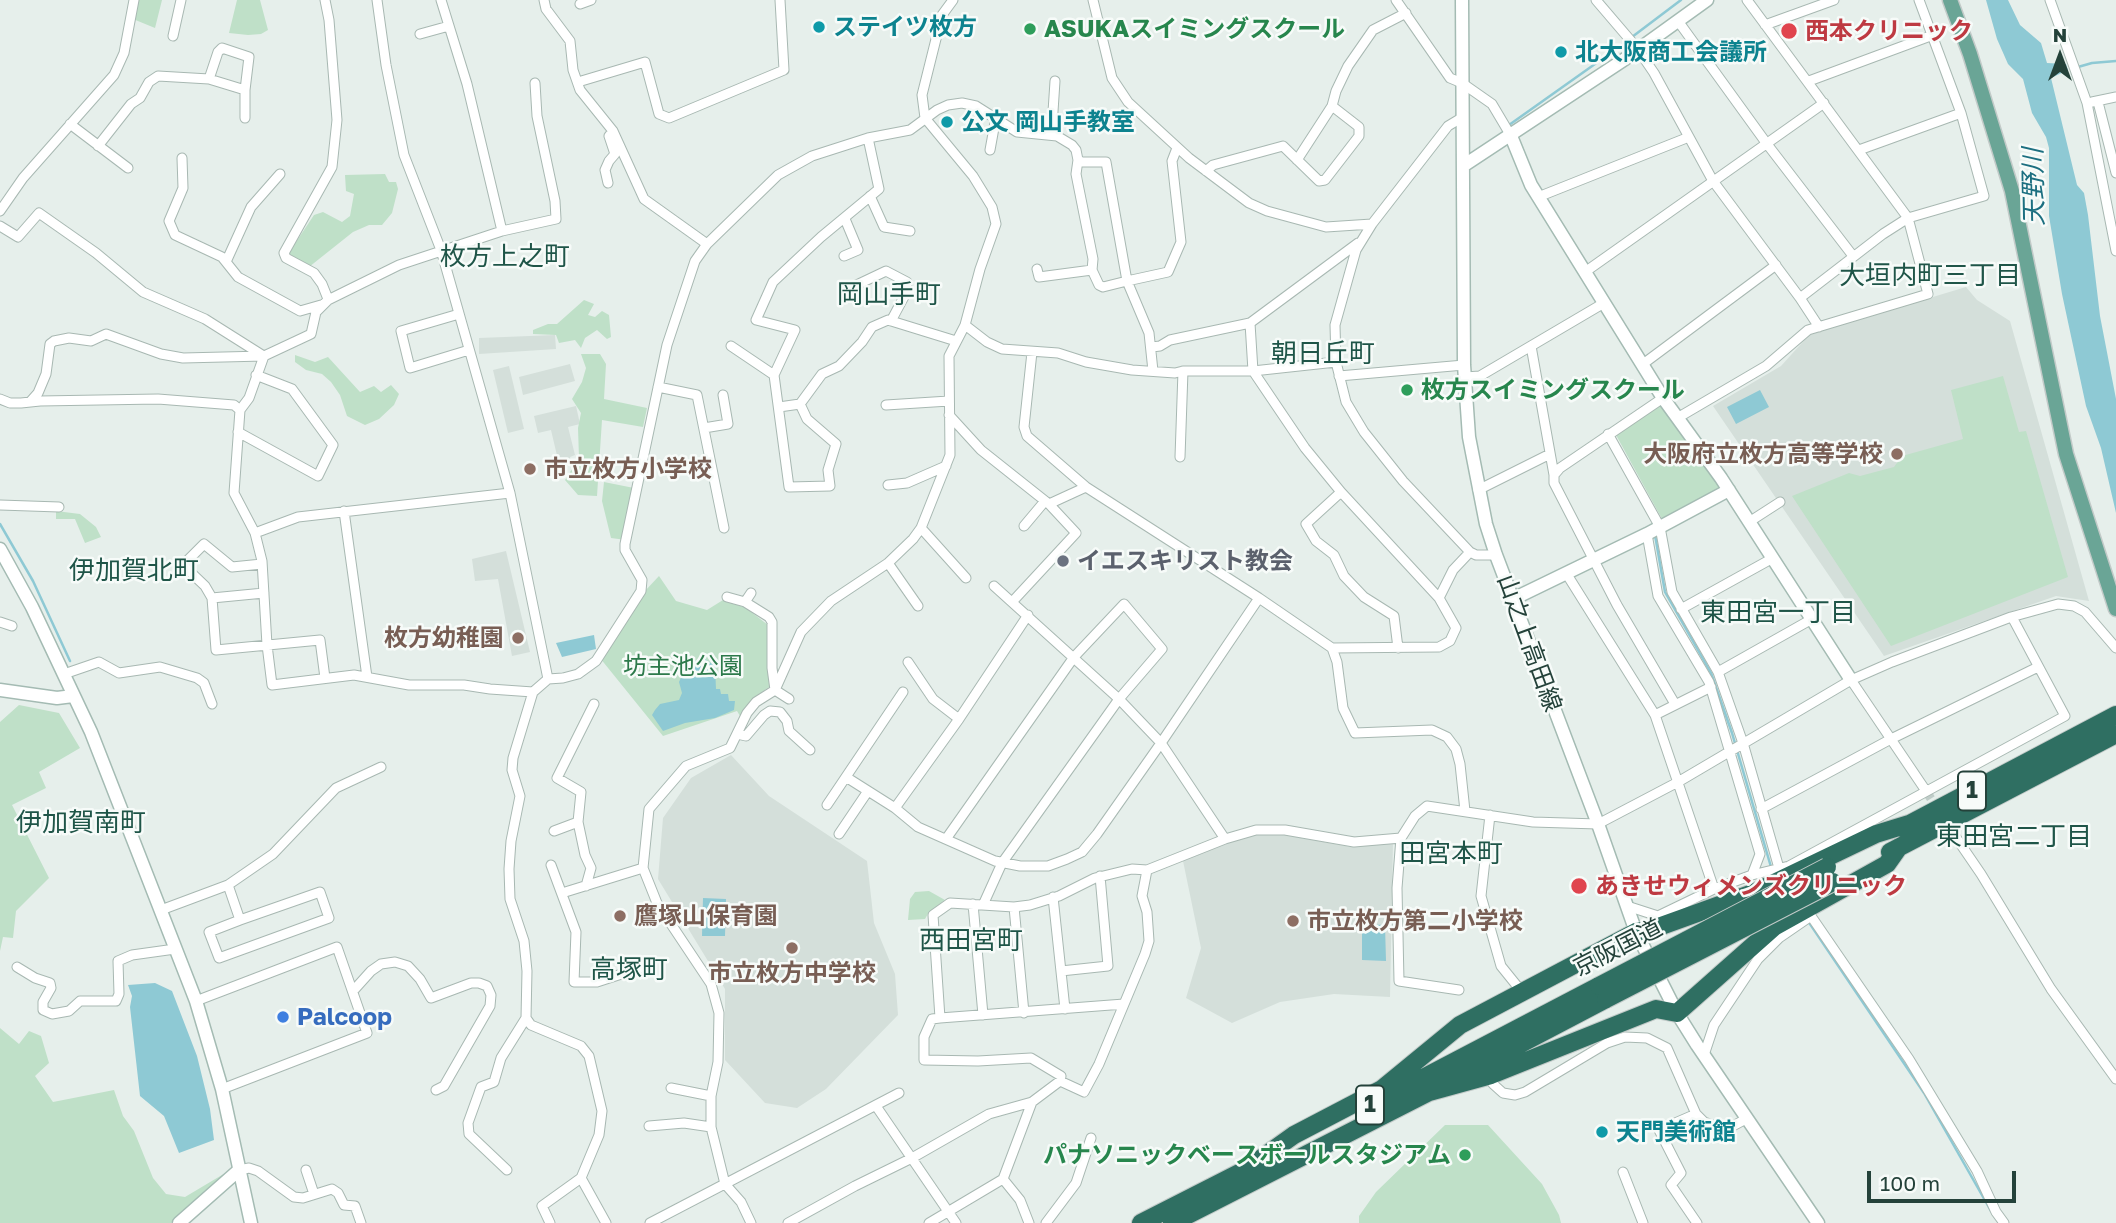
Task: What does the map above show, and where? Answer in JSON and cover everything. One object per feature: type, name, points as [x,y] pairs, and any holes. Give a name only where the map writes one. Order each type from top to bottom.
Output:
[{"type":"highway","name":"京阪国道","points":[[1141,1223],[1602,992],[1830,874],[1912,823],[2116,715]]},
{"type":"highway","name":"京阪国道","points":[[1830,874],[1899,848],[2116,734]]},
{"type":"highway","points":[[1245,1170],[1294,1135],[1382,1089],[1460,1025],[1636,932],[1650,930],[1753,893],[1876,834],[1912,823]]},
{"type":"highway","name":"1","points":[[1429,1093],[1491,1075],[1656,1009],[1677,1013],[1774,927],[1887,864],[1899,848]]},
{"type":"highway","name":"京阪国道","points":[[1172,1223],[1429,1093],[1602,992]]},
{"type":"main road","points":[[1951,0],[2012,191],[2066,454],[2116,609]]},
{"type":"street","points":[[0,211],[23,178],[114,75],[124,53],[134,0]]},
{"type":"street","points":[[173,36],[181,0]]},
{"type":"street","points":[[325,0],[337,120],[332,167],[284,253],[286,258],[314,273],[322,284],[325,302]]},
{"type":"street","points":[[377,0],[386,65],[404,155],[440,250],[510,493],[548,679]]},
{"type":"street","points":[[441,0],[482,140],[502,231]]},
{"type":"street","points":[[544,0],[546,9],[570,41],[573,70],[586,99],[613,131],[644,199],[707,244]]},
{"type":"street","points":[[580,4],[591,0]]},
{"type":"street","points":[[578,82],[645,62],[659,114],[669,118],[784,70],[780,0]]},
{"type":"street","points":[[751,1223],[741,1202],[725,1184],[711,1127],[711,1096],[718,1062],[719,1013],[711,984],[657,903],[643,868],[649,808],[686,766],[730,748],[747,713],[756,702],[775,690],[801,632],[831,601],[903,550],[921,528],[946,466],[950,455],[948,356],[965,325],[996,224],[992,207],[973,176],[925,118],[922,95],[942,15],[953,0]]},
{"type":"street","points":[[1093,0],[1112,78],[1128,102],[1177,148],[1249,203],[1286,218],[1326,227],[1372,224]]},
{"type":"street","points":[[1396,0],[1450,78],[1492,104],[1511,136],[1538,197],[1663,398],[1729,490],[1926,792]]},
{"type":"street","name":"山之上高田線","points":[[1462,0],[1464,371],[1469,437],[1478,490],[1496,555],[1636,932],[1677,1013],[1818,1223]]},
{"type":"street","points":[[1596,0],[1633,43],[1654,74],[1713,181],[1819,327]]},
{"type":"street","points":[[1463,166],[1511,136],[1633,43],[1678,21],[1707,0]]},
{"type":"street","points":[[1679,417],[1766,366],[1808,330],[1928,294],[1908,218],[1747,0]]},
{"type":"street","points":[[1765,25],[1834,0]]},
{"type":"street","points":[[1800,298],[1853,256],[1908,218],[1984,196],[1961,113],[1919,0]]},
{"type":"street","points":[[2050,0],[2087,103],[2116,251]]},
{"type":"street","points":[[1297,160],[1332,106],[1348,66],[1373,30],[1406,13]]},
{"type":"street","points":[[1678,21],[1853,256]]},
{"type":"street","points":[[420,34],[449,26]]},
{"type":"street","points":[[1809,81],[1933,35]]},
{"type":"street","points":[[209,79],[218,52],[222,48],[249,57],[245,118]]},
{"type":"street","points":[[99,146],[131,104],[140,98],[153,78],[158,76],[209,79],[245,90]]},
{"type":"street","points":[[1055,81],[1052,127],[1057,136]]},
{"type":"street","points":[[181,158],[183,188],[169,221],[175,235],[222,257],[238,277],[300,311],[325,302],[399,265],[440,250],[502,231],[556,219],[555,201],[537,116],[535,83]]},
{"type":"street","points":[[2087,103],[2116,97]]},
{"type":"street","points":[[2098,102],[2116,173]]},
{"type":"street","points":[[507,1171],[469,1134],[468,1123],[481,1087],[494,1082],[501,1058],[526,1018],[527,971],[524,941],[510,899],[511,841],[520,796],[512,770],[513,758],[533,692],[548,679],[578,674],[596,661],[642,592],[642,580],[625,550],[625,544],[667,345],[695,261],[707,244],[778,175],[812,156],[868,138],[910,130],[948,105],[962,103],[976,106],[1017,132],[1057,136],[1076,150],[1076,174],[1093,259],[1092,270],[1099,285],[1103,287],[1168,272],[1181,243],[1172,161],[1177,148]]},
{"type":"street","points":[[1585,272],[1824,103]]},
{"type":"street","points":[[1206,171],[1213,165],[1283,146],[1319,181],[1325,180],[1359,136],[1359,127],[1332,106]]},
{"type":"street","points":[[1859,150],[1961,113]]},
{"type":"street","points":[[990,150],[996,117]]},
{"type":"street","points":[[1463,117],[1448,126],[1372,224],[1356,250],[1335,325],[1336,362],[1346,402],[1364,432],[1403,481],[1470,552],[1476,555],[1496,555]]},
{"type":"street","points":[[70,124],[128,168]]},
{"type":"street","points":[[608,183],[605,170],[615,154],[609,136],[613,131]]},
{"type":"street","points":[[1538,197],[1689,137]]},
{"type":"street","points":[[800,404],[807,419],[836,444],[828,470],[830,486],[789,488],[774,375],[795,330],[756,320],[773,282],[821,237],[879,189],[868,138]]},
{"type":"street","points":[[1078,160],[1106,162],[1127,281],[1149,332],[1153,372]]},
{"type":"street","points":[[226,262],[251,207],[280,174]]},
{"type":"street","points":[[870,197],[884,227],[910,231]]},
{"type":"street","points":[[0,226],[18,237],[39,213],[96,253],[144,292],[205,319],[264,356]]},
{"type":"street","points":[[844,256],[858,250],[845,219]]},
{"type":"street","points":[[1152,347],[1170,340],[1250,323],[1362,240]]},
{"type":"street","points":[[1643,364],[1776,265]]},
{"type":"street","points":[[1039,277],[1092,270]]},
{"type":"street","points":[[846,290],[886,271],[907,282],[906,293],[891,321]]},
{"type":"street","points":[[30,402],[38,393],[46,374],[50,344],[54,341],[69,338],[91,341],[106,334],[161,354],[183,358],[264,356],[311,334],[316,312],[325,302]]},
{"type":"street","points":[[1339,376],[1464,371],[1480,376],[1604,303]]},
{"type":"street","points":[[459,314],[401,331],[410,368],[469,350]]},
{"type":"street","points":[[779,407],[800,404],[822,374],[839,366],[872,327],[888,320],[956,341]]},
{"type":"street","points":[[1032,352],[1024,427],[1027,436],[1086,487],[1332,648],[1439,647],[1450,641],[1456,628],[1439,598],[1341,492],[1305,448],[1254,371],[1250,323]]},
{"type":"street","points":[[965,325],[987,342],[1002,349],[1058,353],[1086,362],[1153,372],[1254,371],[1336,362]]},
{"type":"street","points":[[731,346],[774,375]]},
{"type":"street","points":[[1531,346],[1554,483],[1616,605],[1675,704]]},
{"type":"street","points":[[264,356],[249,398],[240,410],[234,493],[255,533],[262,564],[272,685],[354,675],[410,685],[464,685],[533,692]]},
{"type":"street","points":[[1180,457],[1183,371]]},
{"type":"street","points":[[238,432],[318,476],[333,445],[292,388],[257,375]]},
{"type":"street","points":[[658,387],[697,395],[724,528]]},
{"type":"street","points":[[704,428],[728,424],[723,395]]},
{"type":"street","points":[[1554,475],[1608,434],[1663,398]]},
{"type":"street","points":[[0,399],[10,403],[158,399],[234,405],[240,410]]},
{"type":"street","points":[[886,405],[948,401]]},
{"type":"street","points":[[949,415],[981,450],[1047,503],[1076,533],[1013,601]]},
{"type":"street","points":[[1608,434],[1660,527],[1672,592],[1718,673],[1742,743],[1779,872]]},
{"type":"street","points":[[1478,490],[1550,454]]},
{"type":"street","points":[[888,485],[907,483],[946,466]]},
{"type":"street","points":[[1024,526],[1047,503],[1086,487]]},
{"type":"street","points":[[1513,599],[1647,534],[1729,490]]},
{"type":"street","points":[[1341,492],[1306,524],[1316,541],[1334,555],[1344,576],[1364,597],[1394,616],[1398,648]]},
{"type":"street","points":[[255,533],[298,517],[510,493]]},
{"type":"street","points":[[1749,522],[1780,502]]},
{"type":"street","points":[[0,505],[59,507]]},
{"type":"street","points":[[344,511],[367,677]]},
{"type":"street","points":[[921,528],[965,578]]},
{"type":"street","points":[[1647,534],[1658,596],[1711,687],[1760,854],[1752,875]]},
{"type":"street","points":[[262,564],[232,568],[204,544],[183,565],[205,586],[212,598],[216,650],[320,640],[325,678]]},
{"type":"street","points":[[1,552],[32,607],[91,732],[196,1001],[222,1088],[251,1223]]},
{"type":"street","points":[[1439,598],[1453,570],[1470,552]]},
{"type":"street","points":[[1681,609],[1773,558]]},
{"type":"street","points":[[888,563],[918,606]]},
{"type":"street","points":[[1566,573],[1655,715],[1714,889]]},
{"type":"street","points":[[994,586],[1119,699],[1161,743],[1225,839]]},
{"type":"street","points":[[212,598],[264,593]]},
{"type":"street","points":[[745,602],[751,593]]},
{"type":"street","points":[[727,597],[745,602],[769,617],[772,622],[775,690],[789,699]]},
{"type":"street","points":[[846,778],[895,808],[918,827],[1002,863],[1048,866],[1082,852],[1161,743],[1259,598]]},
{"type":"street","points":[[946,839],[1074,657],[1124,604],[1162,649],[1119,699],[1002,863],[978,905],[983,1015]]},
{"type":"street","points":[[1459,990],[1399,981],[1397,888],[1401,838],[1415,816],[1427,806],[1533,822],[1598,824],[1678,782],[1851,680],[2012,617],[2058,604],[2074,606],[2085,612],[2116,648]]},
{"type":"street","points":[[895,808],[959,719],[1028,615]]},
{"type":"street","points":[[1627,906],[1658,916],[1714,889],[1752,875],[1779,872],[2065,716],[2012,617]]},
{"type":"street","points":[[1718,673],[1812,619]]},
{"type":"street","points":[[0,622],[12,626]]},
{"type":"street","points":[[1332,648],[1337,662],[1343,708],[1355,733],[1432,730],[1447,737],[1455,749],[1460,765],[1465,811]]},
{"type":"street","points":[[64,674],[99,662],[120,673],[160,667],[197,678],[204,684],[212,704]]},
{"type":"street","points":[[908,662],[933,699],[959,719]]},
{"type":"street","points":[[1746,807],[1760,805],[2038,667]]},
{"type":"street","points":[[1655,715],[1711,687]]},
{"type":"street","points":[[0,690],[46,697],[73,696]]},
{"type":"street","points":[[827,805],[903,692]]},
{"type":"street","points":[[586,886],[591,868],[585,855],[578,822],[582,792],[558,778],[594,704]]},
{"type":"street","points":[[737,734],[746,736],[764,715],[770,711],[780,712],[787,721],[789,731],[810,750]]},
{"type":"street","points":[[161,910],[228,885],[273,854],[337,788],[381,767]]},
{"type":"street","points":[[839,834],[867,791]]},
{"type":"street","points":[[1490,815],[1481,896],[1501,966],[1522,992]]},
{"type":"street","points":[[554,831],[578,822]]},
{"type":"street","points":[[940,1018],[933,915],[950,903],[1014,907],[1030,905],[1100,876],[1132,869],[1147,870],[1225,839],[1256,830],[1285,830],[1354,842],[1401,838]]},
{"type":"street","points":[[1955,836],[2051,989],[2116,1079]]},
{"type":"street","points":[[551,865],[576,932],[574,982],[597,982],[640,968]]},
{"type":"street","points":[[562,894],[643,868]]},
{"type":"street","points":[[1060,1081],[1084,1092],[1145,954],[1149,941],[1147,912],[1142,896],[1147,870]]},
{"type":"street","points":[[1061,971],[1108,966],[1100,876]]},
{"type":"street","points":[[228,885],[240,920]]},
{"type":"street","points":[[320,892],[329,918],[219,958],[209,932],[240,920],[320,892]]},
{"type":"street","points":[[1053,897],[1065,1009]]},
{"type":"street","points":[[1014,907],[1024,1013]]},
{"type":"street","points":[[1704,1055],[1714,1025],[1758,959],[1779,937],[1811,916],[1916,1070],[1977,1171],[2004,1223]]},
{"type":"street","points":[[196,1001],[337,947],[367,1033],[222,1088]]},
{"type":"street","points":[[13,978],[18,964],[35,978],[50,982],[51,988],[43,1002],[43,1010],[52,1014],[69,1011],[80,1001],[116,1001],[119,994],[118,961],[132,955],[176,949]]},
{"type":"street","points":[[403,964],[417,957]]},
{"type":"street","points":[[353,991],[381,964],[395,962],[403,964],[420,979],[431,998],[471,983],[487,986],[491,995],[490,1006],[444,1086],[436,1090]]},
{"type":"street","points":[[1060,1081],[1061,1076],[1031,1058],[923,1060],[924,1037],[932,1019],[1124,1004]]},
{"type":"street","points":[[526,1018],[531,1025],[582,1046],[589,1056],[600,1098],[602,1124],[582,1178],[542,1206],[550,1223]]},
{"type":"street","points":[[1491,1075],[1493,1084],[1503,1093],[1515,1095],[1525,1092],[1607,1043],[1625,1037],[1647,1038],[1667,1048],[1696,1114],[1704,1122],[1731,1128],[1746,1119]]},
{"type":"street","points":[[788,1223],[989,1114],[1032,1102],[1060,1081]]},
{"type":"street","points":[[671,1088],[711,1096]]},
{"type":"street","points":[[650,1223],[665,1220],[725,1184],[899,1093]]},
{"type":"street","points":[[929,1223],[1003,1179],[1032,1102]]},
{"type":"street","points":[[876,1106],[956,1223]]},
{"type":"street","points":[[1696,1114],[1659,1130],[1681,1173],[1671,1185],[1697,1223]]},
{"type":"street","points":[[649,1126],[684,1122],[711,1127]]},
{"type":"street","points":[[1046,1223],[1076,1183],[1091,1138]]},
{"type":"street","points":[[179,1223],[239,1170],[249,1168],[258,1171],[294,1197],[332,1189],[338,1192],[344,1206],[355,1206],[361,1223]]},
{"type":"street","points":[[306,1171],[314,1194]]},
{"type":"street","points":[[1623,1172],[1643,1223]]},
{"type":"street","points":[[582,1178],[606,1223]]},
{"type":"street","points":[[1003,1179],[1020,1200],[1029,1223]]},
{"type":"shaded area","name":"大阪府立枚方高等学校","points":[[1966,287],[1977,300],[2010,321],[2089,601],[2056,596],[1884,656],[1713,406],[1781,366],[1810,334]]},
{"type":"shaded area","points":[[555,335],[556,349],[479,354],[479,338]]},
{"type":"shaded area","points":[[570,364],[575,381],[523,395],[519,377]]},
{"type":"shaded area","points":[[509,366],[524,429],[508,433],[493,370]]},
{"type":"shaded area","points":[[576,406],[580,424],[568,427],[575,455],[570,457],[571,461],[559,464],[551,430],[538,433],[534,416]]},
{"type":"shaded area","points":[[506,551],[530,652],[512,656],[498,579],[475,581],[472,559]]},
{"type":"shaded area","name":"市立枚方中学校","points":[[731,755],[769,796],[867,861],[874,923],[895,974],[898,1015],[826,1089],[797,1108],[765,1103],[725,1060],[725,989],[658,879],[663,818],[691,778]]},
{"type":"shaded area","name":"市立枚方第二小学校","points":[[1255,835],[1285,835],[1351,847],[1393,842],[1390,997],[1334,994],[1280,1002],[1232,1023],[1186,998],[1201,948],[1183,861],[1222,844]]},
{"type":"green space","points":[[136,0],[162,0],[155,28],[133,19]]},
{"type":"green space","points":[[237,0],[260,0],[268,30],[261,34],[248,35],[229,33]]},
{"type":"green space","points":[[385,174],[389,182],[396,182],[398,189],[392,213],[382,225],[369,225],[353,232],[309,267],[288,254],[314,215],[323,212],[342,222],[350,216],[354,194],[346,191],[345,175]]},
{"type":"green space","points":[[584,300],[594,304],[588,315],[595,317],[602,311],[609,315],[611,337],[607,339],[597,330],[585,338],[581,348],[575,340],[559,343],[556,335],[533,334],[533,330],[548,324],[557,324]]},
{"type":"green space","points":[[581,354],[600,354],[606,364],[604,399],[647,408],[643,427],[602,420],[597,496],[578,495],[565,480],[579,458],[578,428],[581,413],[572,399],[582,382],[586,368]]},
{"type":"green space","points":[[295,355],[315,362],[328,357],[360,392],[374,386],[381,392],[391,385],[399,394],[394,405],[379,419],[365,425],[347,416],[340,395],[331,382],[322,374],[306,370],[295,362]]},
{"type":"green space","points":[[2003,376],[2019,432],[2026,431],[2068,577],[1891,646],[1792,496],[1849,473],[1860,476],[1894,467],[1902,456],[1963,439],[1951,390]]},
{"type":"green space","points":[[1662,403],[1723,488],[1662,519],[1616,435]]},
{"type":"green space","points":[[604,482],[634,488],[626,540],[611,538],[602,501]]},
{"type":"green space","points":[[56,511],[80,514],[96,527],[101,537],[85,543],[75,519],[56,519]]},
{"type":"green space","name":"坊主池公園","points":[[659,576],[676,601],[707,610],[723,600],[746,608],[768,625],[769,687],[758,695],[740,716],[737,711],[663,736],[600,658],[644,592]]},
{"type":"green space","points":[[19,705],[59,713],[80,748],[39,772],[46,788],[12,805],[49,878],[16,911],[13,938],[3,937],[0,951],[0,722]]},
{"type":"green space","points":[[929,891],[945,900],[929,912],[925,919],[908,920],[910,899],[915,892]]},
{"type":"green space","points":[[0,1028],[19,1044],[29,1031],[41,1036],[49,1063],[35,1076],[53,1102],[114,1090],[123,1116],[134,1131],[153,1178],[166,1194],[185,1197],[227,1172],[171,1223],[0,1223]]},
{"type":"green space","name":"パナソニックベースボールスタジアム","points":[[1445,1125],[1488,1125],[1542,1184],[1561,1223],[1359,1223],[1359,1216],[1376,1192]]},
{"type":"water","points":[[1986,0],[2008,0],[2020,25],[2041,43],[2047,63],[2066,64],[2068,70],[2051,78],[2077,185],[2084,193],[2100,316],[2116,399],[2116,513],[2101,448],[2086,406],[2062,294],[2049,216],[2049,148],[2046,137],[2032,113],[2023,79],[2008,64],[1997,39]]},
{"type":"water","points":[[1760,390],[1769,407],[1736,424],[1727,407]]},
{"type":"water","points":[[594,635],[596,649],[562,657],[556,643]]},
{"type":"water","points":[[705,659],[715,666],[716,689],[720,689],[721,694],[728,694],[729,701],[735,701],[734,710],[715,718],[685,723],[663,731],[652,715],[660,704],[679,700],[682,693],[679,682],[686,667]]},
{"type":"water","points":[[703,898],[726,899],[725,936],[702,936]]},
{"type":"water","points":[[1362,924],[1385,925],[1386,961],[1362,960]]},
{"type":"water","points":[[155,983],[172,991],[197,1056],[210,1109],[214,1140],[179,1153],[164,1116],[140,1096],[130,1007],[132,996],[128,985]]},
{"type":"waterway","points":[[1632,37],[1681,0]]},
{"type":"waterway","points":[[1509,125],[1626,42]]},
{"type":"waterway","points":[[2078,67],[2116,61]]},
{"type":"waterway","points":[[0,524],[33,581],[70,661]]},
{"type":"waterway","points":[[1655,535],[1665,592],[1711,673],[1732,733],[1771,867]]},
{"type":"waterway","points":[[1808,921],[1924,1093],[1991,1211]]},
{"type":"tunnel","points":[[1926,791],[1955,836]]},
{"type":"place","name":"ステイツ枚方","points":[[819,27]]},
{"type":"place","name":"ASUKAスイミングスクール","points":[[1030,29]]},
{"type":"place","name":"西本クリニック","points":[[1789,31]]},
{"type":"place","name":"北大阪商工会議所","points":[[1561,52]]},
{"type":"place","name":"公文 岡山手教室","points":[[947,122]]},
{"type":"place","name":"枚方スイミングスクール","points":[[1407,390]]},
{"type":"place","name":"大阪府立枚方高等学校","points":[[1897,454]]},
{"type":"place","name":"市立枚方小学校","points":[[530,469]]},
{"type":"place","name":"イエスキリスト教会","points":[[1063,561]]},
{"type":"place","name":"枚方幼稚園","points":[[518,638]]},
{"type":"place","name":"あきせウィメンズクリニック","points":[[1579,886]]},
{"type":"place","name":"鷹塚山保育園","points":[[620,916]]},
{"type":"place","name":"市立枚方第二小学校","points":[[1293,921]]},
{"type":"place","name":"市立枚方中学校","points":[[792,948]]},
{"type":"place","name":"Palcoop","points":[[283,1017]]},
{"type":"place","name":"天門美術館","points":[[1602,1132]]},
{"type":"place","name":"パナソニックベースボールスタジアム","points":[[1465,1155]]},
{"type":"district","name":"枚方上之町","points":[[505,257]]},
{"type":"district","name":"大垣内町三丁目","points":[[1930,276]]},
{"type":"district","name":"岡山手町","points":[[889,295]]},
{"type":"district","name":"朝日丘町","points":[[1323,354]]},
{"type":"district","name":"伊加賀北町","points":[[134,571]]},
{"type":"district","name":"東田宮一丁目","points":[[1778,613]]},
{"type":"district","name":"伊加賀南町","points":[[81,823]]},
{"type":"district","name":"東田宮二丁目","points":[[2014,837]]},
{"type":"district","name":"田宮本町","points":[[1451,854]]},
{"type":"district","name":"西田宮町","points":[[971,941]]},
{"type":"district","name":"高塚町","points":[[629,970]]},
{"type":"water label","name":"天野川","points":[[2034,187]]}]
